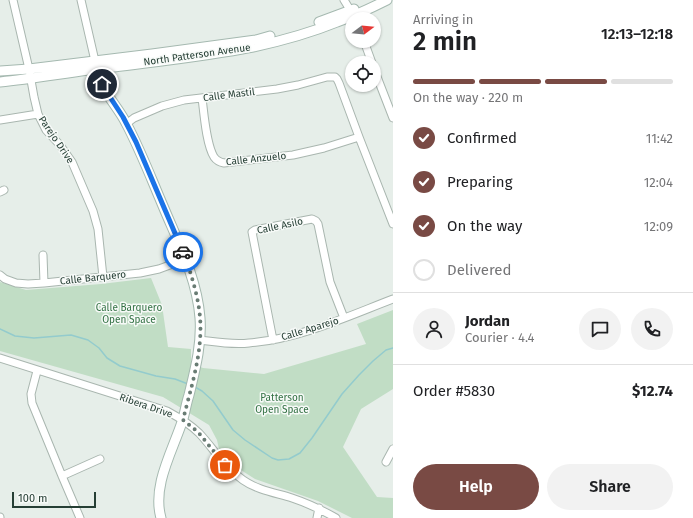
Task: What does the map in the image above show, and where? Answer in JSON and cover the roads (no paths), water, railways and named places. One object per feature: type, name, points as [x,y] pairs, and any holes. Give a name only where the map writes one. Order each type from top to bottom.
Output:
[{"type":"main road","name":"North Patterson Avenue","points":[[357,12],[373,0]]},
{"type":"main road","name":"North Patterson Avenue","points":[[360,12],[387,0]]},
{"type":"main road","name":"North Patterson Avenue","points":[[0,82],[31,79],[96,65],[256,40],[345,17]]},
{"type":"main road","name":"North Patterson Avenue","points":[[0,71],[96,65]]},
{"type":"main road","points":[[96,65],[102,84],[136,142],[186,259],[198,299],[200,340],[195,370],[183,420],[163,474],[159,491],[161,518]]},
{"type":"street","name":"Parejo Drive","points":[[13,0],[38,114],[46,130],[60,145],[72,162],[93,211],[98,229],[103,277]]},
{"type":"street","points":[[81,0],[96,65]]},
{"type":"street","points":[[344,0],[351,12]]},
{"type":"street","name":"Calle Mastil","points":[[126,124],[134,118],[174,102],[298,86],[327,77],[335,77],[339,83],[359,137]]},
{"type":"street","points":[[381,82],[390,99],[393,118]]},
{"type":"street","name":"Calle Anzuelo","points":[[202,98],[209,143],[214,158],[224,164],[293,155],[324,148],[359,137]]},
{"type":"street","points":[[0,120],[38,114]]},
{"type":"street","points":[[359,137],[393,224]]},
{"type":"street","name":"Calle Asilo","points":[[273,340],[252,232],[255,230],[312,220],[316,221],[318,224],[330,282],[344,318]]},
{"type":"street","points":[[43,255],[44,283]]},
{"type":"street","name":"Calle Barquero","points":[[0,275],[5,279],[16,283],[44,283],[140,274],[160,269],[186,259]]},
{"type":"street","name":"Calle Aparejo","points":[[200,340],[226,343],[248,343],[273,340],[292,336],[393,300]]},
{"type":"street","name":"Ribera Drive","points":[[0,358],[166,411],[183,420],[198,432],[225,465],[244,481],[263,490],[293,498],[319,508],[336,518]]},
{"type":"street","points":[[38,371],[32,394],[32,402],[80,518]]},
{"type":"street","points":[[386,462],[393,449]]},
{"type":"street","points":[[62,476],[100,459]]},
{"type":"street","points":[[317,518],[319,508]]},
{"type":"waterway","points":[[0,329],[15,336],[34,338],[71,335],[88,340],[99,348],[107,358],[120,366],[156,376],[175,379],[188,384]]},
{"type":"waterway","points":[[195,387],[213,401],[233,430],[245,440],[272,458],[278,460],[289,459],[300,453],[342,394],[359,375],[386,350],[393,348]]},
{"type":"park label","name":"Calle Barquero Open Space","points":[[129,314]]},
{"type":"park label","name":"Patterson Open Space","points":[[282,404]]}]
